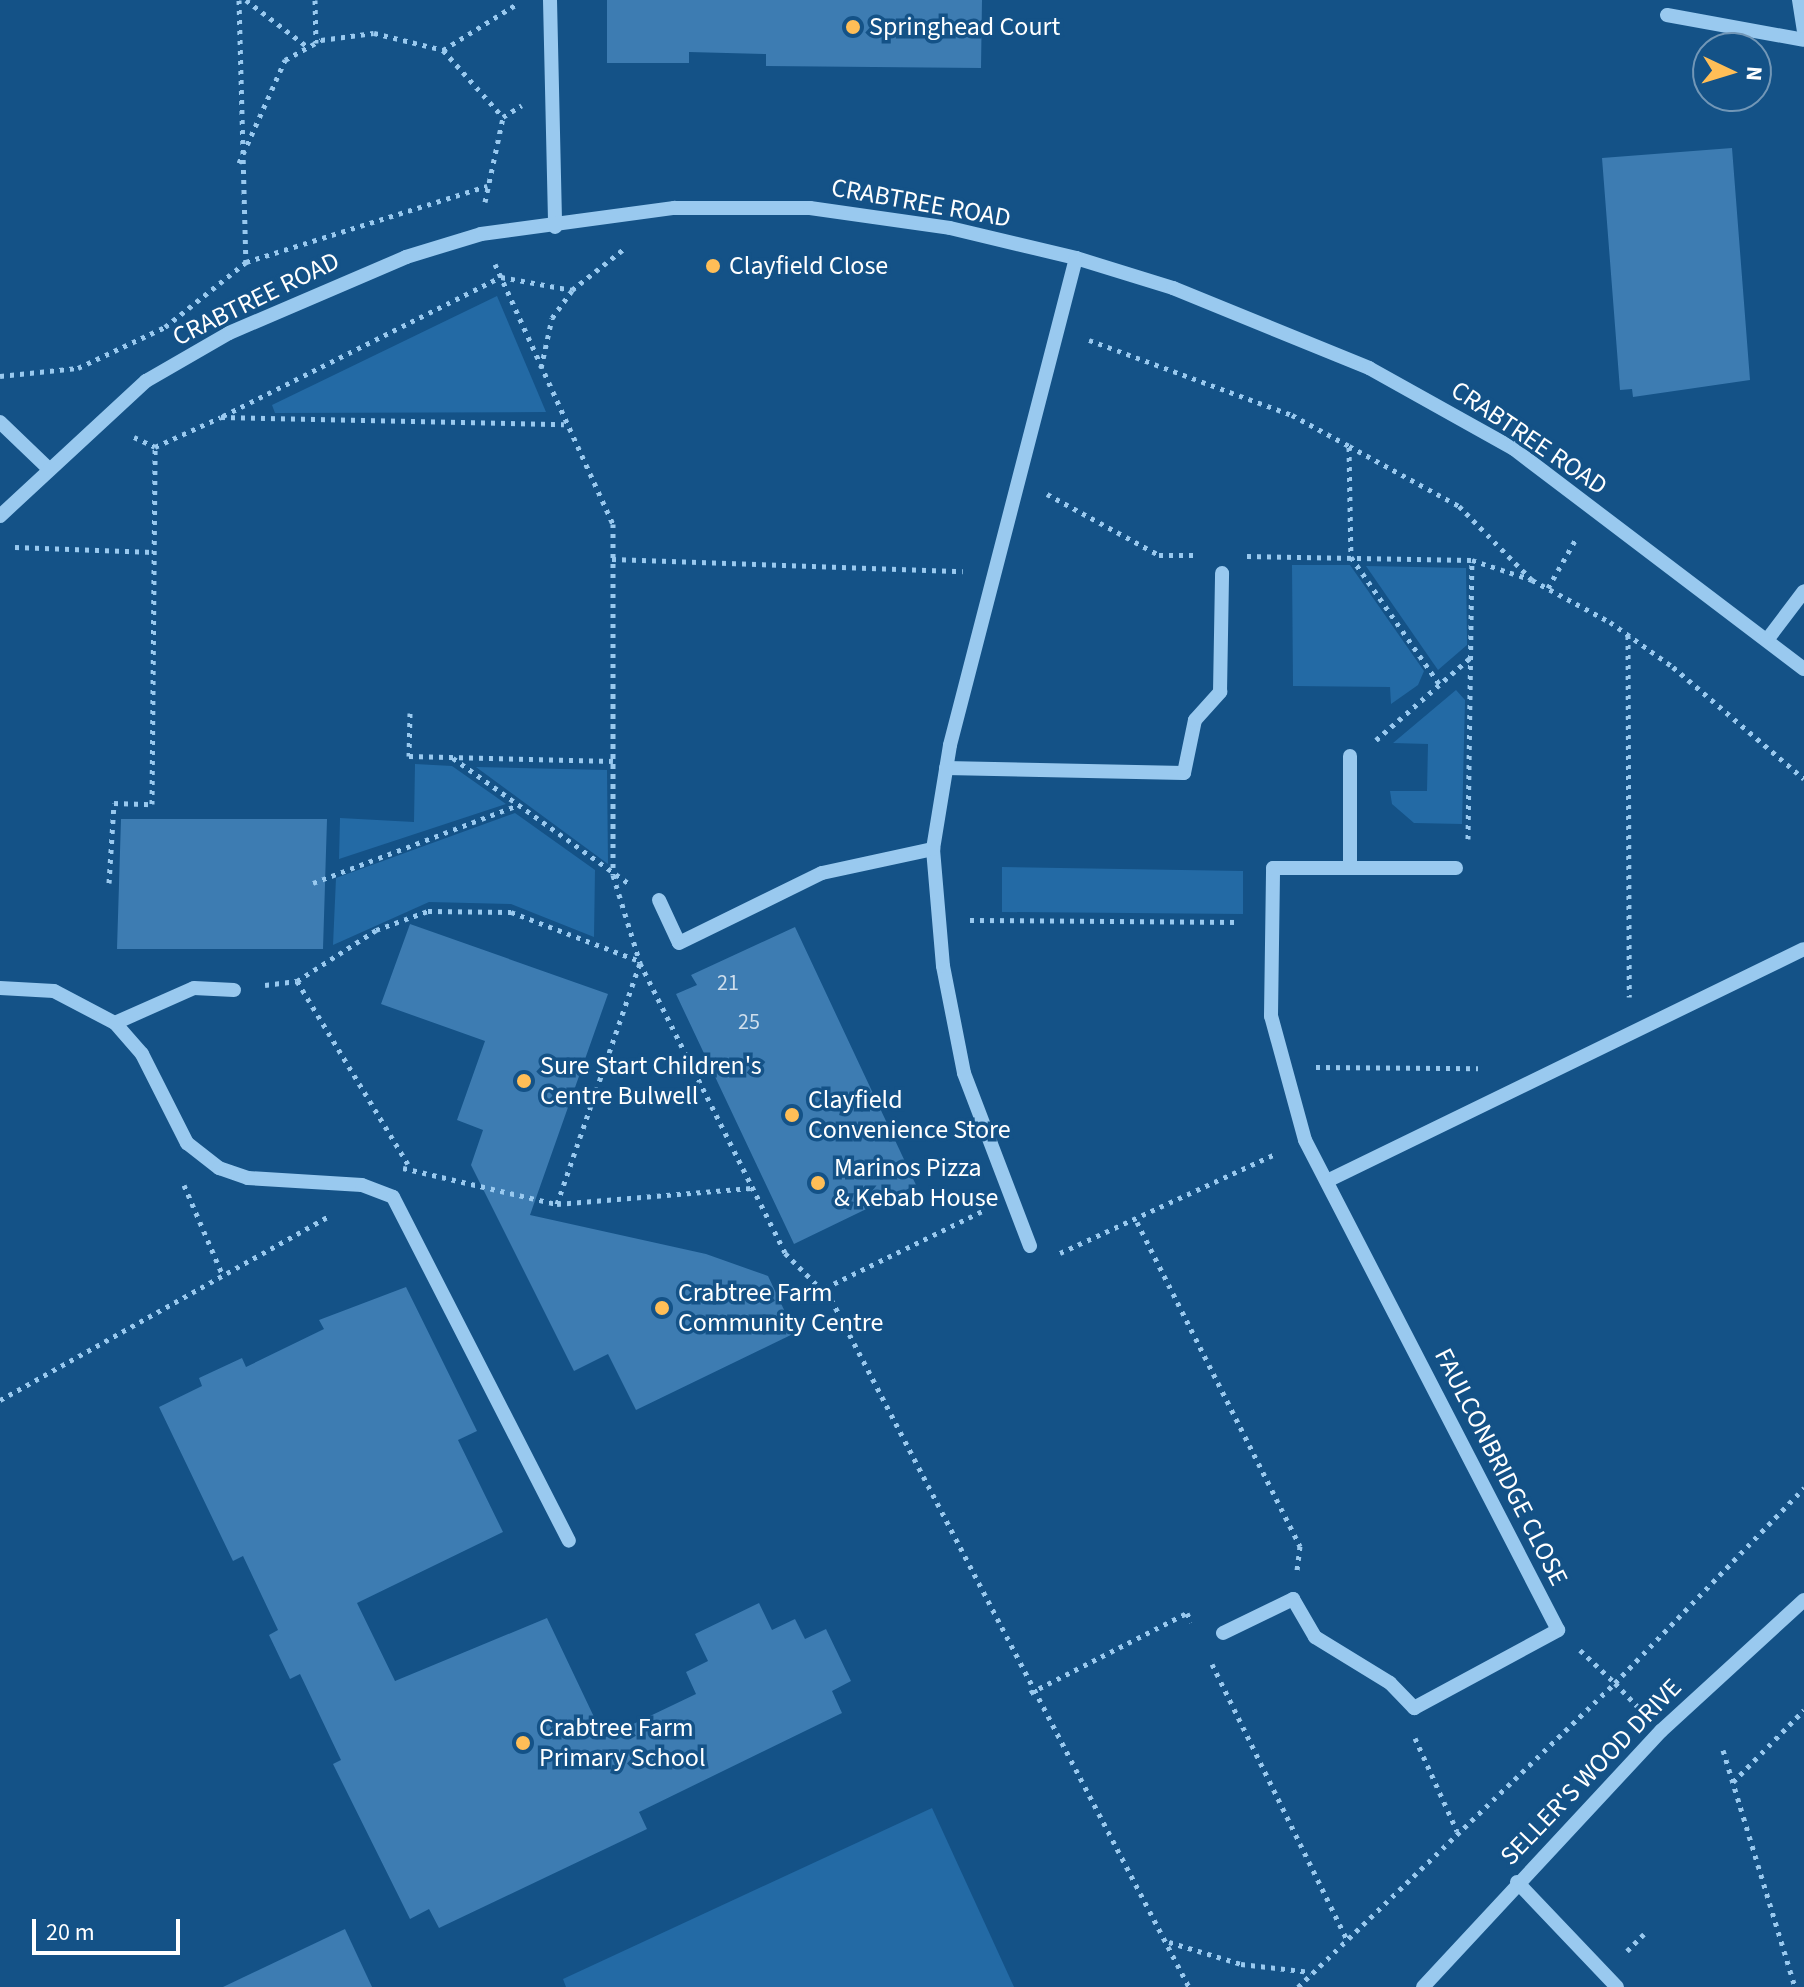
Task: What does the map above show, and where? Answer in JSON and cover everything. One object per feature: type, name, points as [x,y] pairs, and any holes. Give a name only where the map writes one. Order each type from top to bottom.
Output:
[{"type":"street","points":[[550,0],[555,227]]},
{"type":"street","points":[[1799,0],[1804,30]]},
{"type":"street","points":[[1667,15],[1804,40]]},
{"type":"street","name":"CRABTREE ROAD","points":[[0,516],[48,468],[146,381],[229,333],[406,257],[481,234],[555,227],[674,208],[810,208],[950,228],[1076,258],[1173,288],[1369,368],[1514,449],[1804,669]]},
{"type":"street","points":[[1030,1246],[1006,1199],[964,1073],[938,920],[933,849],[946,768],[1076,258]]},
{"type":"street","points":[[0,422],[48,468]]},
{"type":"street","points":[[946,768],[1184,773],[1195,720],[1220,692],[1222,573]]},
{"type":"street","points":[[1767,640],[1804,591]]},
{"type":"street","points":[[1350,756],[1350,866]]},
{"type":"street","points":[[659,900],[679,943],[822,873],[933,849]]},
{"type":"street","name":"FAULCONBRIDGE CLOSE","points":[[1456,868],[1273,868],[1271,1016],[1279,1067],[1305,1140],[1558,1630]]},
{"type":"street","points":[[1327,1181],[1629,1031],[1804,949]]},
{"type":"street","points":[[0,988],[54,991],[115,1023],[142,1054],[187,1143],[248,1178],[377,1188],[393,1197],[569,1541]]},
{"type":"street","points":[[115,1023],[194,988],[234,990]]},
{"type":"street","points":[[1223,1633],[1293,1599],[1315,1637],[1390,1683],[1414,1708],[1558,1630]]},
{"type":"street","name":"SELLER'S WOOD DRIVE","points":[[1423,1987],[1517,1882],[1661,1731],[1804,1600]]},
{"type":"street","points":[[1517,1882],[1617,1987]]},
{"type":"path","points":[[239,0],[239,163],[246,262]]},
{"type":"path","points":[[246,0],[308,47]]},
{"type":"path","points":[[315,0],[316,43]]},
{"type":"path","points":[[443,50],[522,0]]},
{"type":"path","points":[[239,163],[285,60],[316,43],[374,33],[443,50],[503,117]]},
{"type":"path","points":[[551,102],[518,105],[503,117],[487,186],[481,234],[564,424],[613,524],[613,875],[640,963],[785,1253],[825,1288],[1030,1693],[1168,1941],[1189,1987]]},
{"type":"path","points":[[0,376],[78,368],[165,327],[246,262],[487,186]]},
{"type":"path","points":[[541,369],[552,318],[572,290],[630,244]]},
{"type":"path","points":[[109,883],[114,803],[152,804],[155,447],[501,277],[572,290]]},
{"type":"path","points":[[1058,329],[1292,415],[1459,506],[1532,580]]},
{"type":"path","points":[[221,417],[564,424]]},
{"type":"path","points":[[1349,446],[1351,557],[1440,685]]},
{"type":"path","points":[[1020,476],[1159,555],[1207,556]]},
{"type":"path","points":[[1548,588],[1593,508]]},
{"type":"path","points":[[0,546],[154,552]]},
{"type":"path","points":[[1237,556],[1472,560],[1532,580],[1628,634],[1804,779]]},
{"type":"path","points":[[612,559],[995,572]]},
{"type":"path","points":[[1456,868],[1468,853],[1472,560]]},
{"type":"path","points":[[1628,634],[1629,1031]]},
{"type":"path","points":[[1350,756],[1472,656]]},
{"type":"path","points":[[410,713],[409,756],[613,761]]},
{"type":"path","points":[[453,758],[613,875],[659,900]]},
{"type":"path","points":[[313,883],[519,805]]},
{"type":"path","points":[[234,990],[297,981],[376,930],[428,911],[511,912],[640,963]]},
{"type":"path","points":[[938,920],[1273,922]]},
{"type":"path","points":[[557,1204],[640,963],[679,943]]},
{"type":"path","points":[[297,981],[408,1164],[557,1204],[751,1188]]},
{"type":"path","points":[[1279,1067],[1485,1069]]},
{"type":"path","points":[[1030,1246],[1068,1255],[1305,1140]]},
{"type":"path","points":[[187,1143],[182,1181],[223,1276]]},
{"type":"path","points":[[0,1400],[377,1188],[408,1164]]},
{"type":"path","points":[[825,1288],[1006,1199]]},
{"type":"path","points":[[1137,1222],[1300,1546],[1293,1599]]},
{"type":"path","points":[[1298,1987],[1457,1831],[1615,1683],[1804,1488]]},
{"type":"path","points":[[1030,1693],[1187,1613],[1197,1634]]},
{"type":"path","points":[[1558,1630],[1661,1731]]},
{"type":"path","points":[[1209,1659],[1347,1939]]},
{"type":"path","points":[[1414,1708],[1416,1751],[1457,1831]]},
{"type":"path","points":[[1733,1782],[1804,1710]]},
{"type":"path","points":[[1723,1750],[1795,1987]]},
{"type":"path","points":[[1168,1941],[1241,1964],[1312,1973]]},
{"type":"shaded area","points":[[497,296],[546,412],[275,413],[272,405]]},
{"type":"shaded area","points":[[1292,565],[1350,565],[1424,671],[1418,685],[1391,704],[1390,687],[1293,686]]},
{"type":"shaded area","points":[[1366,566],[1466,568],[1467,645],[1438,670]]},
{"type":"shaded area","points":[[1456,690],[1465,700],[1462,824],[1414,823],[1392,804],[1390,791],[1427,791],[1428,744],[1393,743]]},
{"type":"shaded area","points":[[415,764],[452,766],[506,804],[339,859],[340,818],[414,822]]},
{"type":"shaded area","points":[[476,767],[607,770],[608,864]]},
{"type":"shaded area","points":[[515,813],[595,870],[594,937],[511,904],[429,902],[333,945],[336,878]]},
{"type":"shaded area","points":[[1002,867],[1243,871],[1243,914],[1002,912]]},
{"type":"shaded area","points":[[932,1808],[1014,1987],[566,1987],[563,1979]]},
{"type":"building","name":"Springhead Court","points":[[607,0],[982,0],[981,68],[766,66],[766,54],[689,52],[689,63],[607,63]]},
{"type":"building","points":[[1732,148],[1750,380],[1633,397],[1632,389],[1620,390],[1602,158]]},
{"type":"building","points":[[121,819],[327,819],[323,949],[117,949]]},
{"type":"building","points":[[410,924],[608,994],[530,1215],[706,1254],[768,1276],[795,1333],[636,1410],[608,1354],[574,1371],[471,1165],[483,1130],[457,1120],[485,1041],[381,1004]]},
{"type":"building","points":[[795,927],[916,1185],[794,1244],[676,994],[697,985],[691,975]]},
{"type":"building","points":[[406,1287],[477,1431],[458,1440],[503,1532],[357,1603],[395,1681],[547,1618],[604,1738],[696,1694],[686,1672],[708,1661],[695,1634],[759,1603],[772,1630],[795,1619],[805,1639],[826,1629],[851,1681],[832,1691],[842,1713],[639,1812],[647,1829],[439,1928],[429,1909],[410,1919],[333,1764],[341,1760],[300,1674],[290,1679],[269,1635],[278,1630],[243,1556],[233,1561],[159,1407],[202,1386],[199,1378],[242,1358],[246,1367],[324,1329],[319,1320]]},
{"type":"building","points":[[345,1929],[372,1987],[223,1987]]},
{"type":"place","name":"Springhead Court","points":[[853,27]]},
{"type":"place","name":"Clayfield Close","points":[[713,266]]},
{"type":"place","name":"Sure Start Children's Centre Bulwell","points":[[524,1081]]},
{"type":"place","name":"Clayfield Convenience Store","points":[[792,1115]]},
{"type":"place","name":"Marinos Pizza & Kebab House","points":[[818,1183]]},
{"type":"place","name":"Crabtree Farm Community Centre","points":[[662,1308]]},
{"type":"place","name":"Crabtree Farm Primary School","points":[[523,1743]]}]
